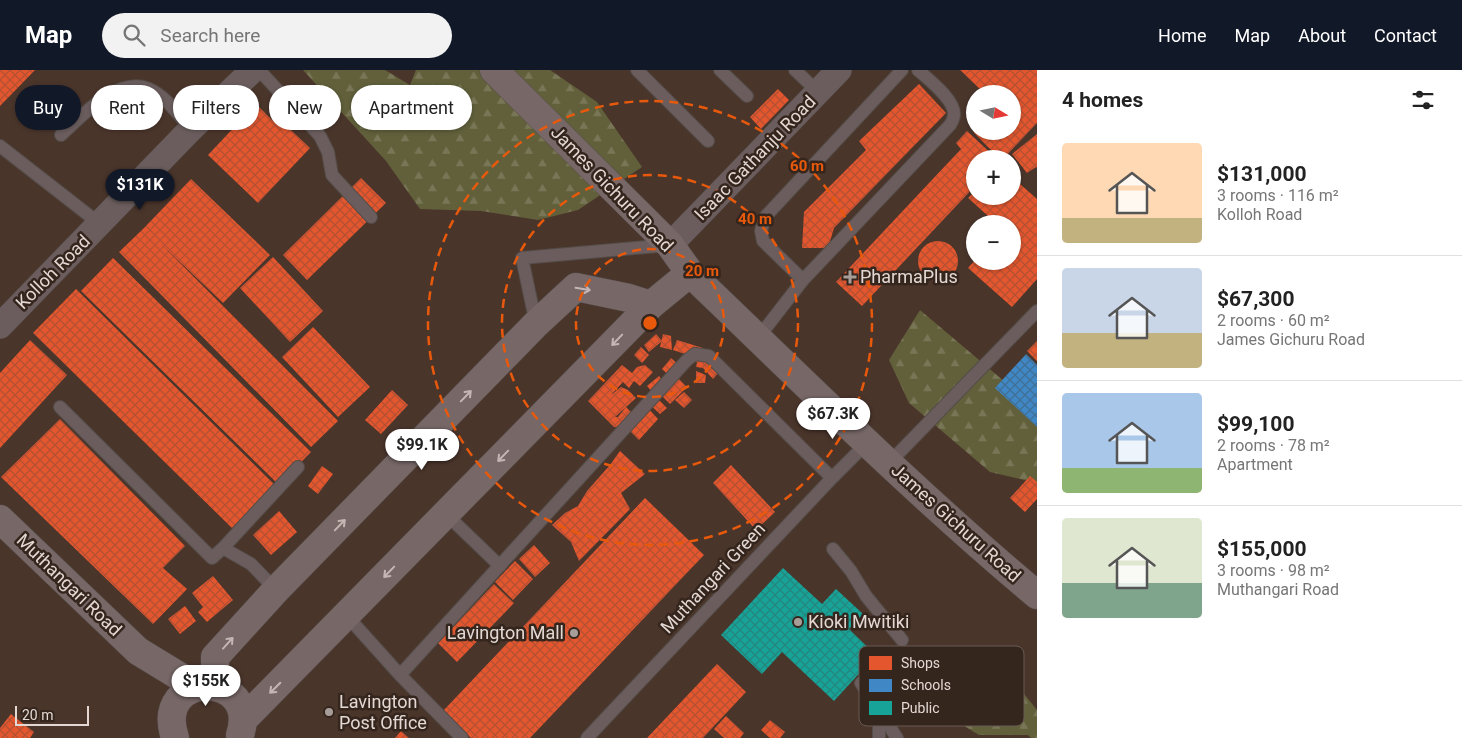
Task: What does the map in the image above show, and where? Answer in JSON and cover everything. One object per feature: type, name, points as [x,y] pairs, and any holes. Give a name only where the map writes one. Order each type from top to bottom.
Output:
[{"type":"street","name":"Kolloh Road","points":[[237,85],[253,70]]},
{"type":"street","name":"Isaac Gathanju Road","points":[[670,245],[839,70]]},
{"type":"street","name":"James Gichuru Road","points":[[501,72],[670,245],[690,273],[867,443],[989,555],[1037,595]]},
{"type":"street","name":"Kolloh Road","points":[[0,326],[190,130]]},
{"type":"street","points":[[241,729],[347,616],[651,305],[690,273]]},
{"type":"street","points":[[172,728],[183,695],[206,687],[215,657],[276,590],[536,324],[576,287],[629,298],[651,305]]},
{"type":"street","name":"Muthangari Road","points":[[0,519],[138,651],[206,687],[232,695],[238,703],[241,729]]},
{"type":"street","name":"Muthangari Road","points":[[138,651],[172,728]]},
{"type":"lane","points":[[259,70],[320,136],[328,152],[332,175],[370,217]]},
{"type":"lane","points":[[637,70],[708,142]]},
{"type":"lane","points":[[720,70],[747,96]]},
{"type":"lane","points":[[795,70],[818,92]]},
{"type":"lane","points":[[803,280],[763,241],[761,231],[765,217],[902,70]]},
{"type":"lane","points":[[758,338],[803,280],[950,125],[955,116],[948,98],[918,70]]},
{"type":"lane","points":[[61,135],[112,92],[130,86],[148,88],[161,96],[173,109]]},
{"type":"lane","points":[[0,146],[100,224]]},
{"type":"lane","points":[[536,324],[522,258],[670,245]]},
{"type":"lane","points":[[889,463],[1037,311]]},
{"type":"lane","points":[[400,675],[687,360],[695,354],[708,356],[832,478]]},
{"type":"lane","points":[[60,407],[212,558],[298,468]]},
{"type":"lane","name":"Muthangari Green","points":[[587,738],[867,443]]},
{"type":"lane","points":[[446,514],[500,566]]},
{"type":"lane","points":[[223,548],[251,564],[276,590]]},
{"type":"lane","points":[[833,548],[851,571],[866,596],[902,640]]},
{"type":"lane","points":[[347,616],[400,675],[462,738]]},
{"type":"lane","points":[[889,726],[897,738]]},
{"type":"shaded area","points":[[0,70],[1037,70],[1037,738],[0,738]]},
{"type":"green space","points":[[303,70],[385,70],[410,85],[351,85],[351,123],[341,112],[341,85],[317,85]]},
{"type":"green space","points":[[416,70],[550,70],[597,102],[642,167],[578,210],[538,220],[481,211],[420,209],[386,161],[358,130],[472,130],[472,85],[410,85]]},
{"type":"green space","points":[[920,310],[1011,387],[1037,396],[1037,483],[990,472],[909,403],[889,360]]},
{"type":"green space","points":[[1024,694],[1037,710],[1037,738],[1031,738],[1028,735],[979,735],[964,726],[1024,726]]},
{"type":"building: Shops","points":[[0,70],[35,70],[20,85],[15,85],[15,91],[0,106]]},
{"type":"building: Shops","points":[[960,70],[1037,70],[1037,123],[1021,140],[1021,85],[976,85]]},
{"type":"building: Shops","points":[[919,84],[946,113],[834,228],[828,248],[802,248],[804,212],[866,150],[859,141]]},
{"type":"building: Shops","points":[[778,89],[789,100],[761,129],[750,117]]},
{"type":"building: Shops","points":[[259,107],[269,117],[269,130],[291,130],[310,148],[258,203],[208,155],[232,130],[259,130]]},
{"type":"building: Shops","points":[[966,132],[966,140],[977,140],[987,150],[966,150],[966,196],[862,306],[836,282],[961,149],[956,143]]},
{"type":"building: Shops","points":[[1037,134],[1037,168],[1027,173],[1021,165],[1021,150],[1017,150]]},
{"type":"building: Shops","points":[[981,140],[1021,140],[1012,150],[991,150]]},
{"type":"building: Shops","points":[[361,178],[386,203],[307,280],[283,255]]},
{"type":"building: Shops","points":[[191,179],[270,255],[223,303],[161,244],[338,421],[311,447],[119,252]]},
{"type":"building: Shops","points":[[1021,185],[1037,199],[1037,279],[1012,307],[970,270],[1021,270],[1021,215],[987,215],[976,205],[1021,205]]},
{"type":"building: Shops","points":[[938,241],[949,244],[955,250],[958,261],[955,272],[949,278],[938,281],[927,278],[921,272],[918,261],[921,250],[927,244]]},
{"type":"building: Shops","points":[[273,257],[323,311],[290,342],[240,288]]},
{"type":"building: Shops","points":[[113,258],[311,452],[279,485],[81,291]]},
{"type":"building: Shops","points":[[76,289],[275,485],[233,529],[33,333]]},
{"type":"building: Shops","points":[[313,327],[370,387],[338,417],[282,357]]},
{"type":"building: Shops","points":[[656,334],[662,341],[649,352],[644,345]]},
{"type":"building: Shops","points":[[663,334],[671,336],[672,350],[660,347]]},
{"type":"building: Shops","points":[[30,340],[67,375],[0,448],[0,373]]},
{"type":"building: Shops","points":[[677,340],[703,348],[708,359],[720,371],[713,379],[703,368],[696,367],[697,362],[687,360],[690,349],[688,355],[673,350]]},
{"type":"building: Shops","points":[[1037,341],[1037,361],[1027,351]]},
{"type":"building: Shops","points":[[641,347],[649,355],[642,363],[634,355]]},
{"type":"building: Shops","points":[[671,358],[682,368],[673,379],[662,369]]},
{"type":"building: Shops","points":[[622,365],[632,373],[637,367],[645,365],[653,372],[640,386],[634,381],[629,388],[623,382],[611,395],[621,387],[628,390],[636,398],[626,407],[634,415],[623,428],[614,427],[588,401]]},
{"type":"building: Shops","points":[[696,371],[706,375],[705,383],[696,383]]},
{"type":"building: Shops","points":[[659,376],[664,383],[652,392],[647,386]]},
{"type":"building: Shops","points":[[678,378],[687,387],[670,404],[661,395]]},
{"type":"building: Shops","points":[[392,390],[408,405],[381,434],[365,420]]},
{"type":"building: Shops","points":[[684,392],[692,400],[684,408],[675,400]]},
{"type":"building: Shops","points":[[654,395],[667,408],[660,414],[647,402]]},
{"type":"building: Shops","points":[[649,409],[658,419],[639,440],[628,429]]},
{"type":"building: Shops","points":[[60,419],[185,546],[163,568],[187,589],[153,624],[1,477]]},
{"type":"building: Shops","points":[[620,451],[645,474],[621,493],[630,509],[579,561],[571,542],[552,525],[565,513],[578,506],[587,491]]},
{"type":"building: Shops","points":[[731,465],[775,512],[756,530],[713,483]]},
{"type":"building: Shops","points":[[322,466],[333,474],[318,494],[308,486]]},
{"type":"building: Shops","points":[[1030,476],[1037,482],[1037,499],[1025,512],[1010,498]]},
{"type":"building: Shops","name":"Lavington Mall","points":[[645,498],[704,555],[530,738],[471,738],[443,711]]},
{"type":"building: Shops","points":[[279,511],[297,532],[271,555],[253,535]]},
{"type":"building: Shops","points":[[534,545],[550,563],[535,577],[519,559]]},
{"type":"building: Shops","points":[[515,561],[533,579],[513,600],[495,582]]},
{"type":"building: Shops","points":[[213,576],[233,600],[207,622],[198,612],[203,607],[192,593]]},
{"type":"building: Shops","points":[[494,584],[514,603],[457,662],[438,643]]},
{"type":"building: Shops","points":[[185,606],[196,621],[180,634],[168,619]]},
{"type":"building: Shops","points":[[717,664],[746,692],[703,738],[647,738]]},
{"type":"building: Shops","points":[[11,714],[34,732],[30,738],[0,738],[0,728]]},
{"type":"building: Shops","points":[[726,716],[744,733],[740,738],[724,738],[714,729]]},
{"type":"building: Shops","points":[[770,720],[785,732],[780,738],[770,738],[761,730]]},
{"type":"building: Shops","points":[[401,731],[409,738],[395,738]]},
{"type":"building: Schools","points":[[1026,354],[1037,365],[1037,427],[995,388]]},
{"type":"building: Public","points":[[783,568],[822,604],[836,589],[863,614],[849,629],[867,646],[859,646],[859,674],[834,701],[782,652],[762,674],[721,635]]},
{"type":"place","name":"PharmaPlus","points":[[850,277]]},
{"type":"place","name":"Kioki Mwitiki","points":[[798,622]]},
{"type":"place","name":"Lavington Mall","points":[[574,633]]},
{"type":"place","name":"Lavington Post Office","points":[[329,712]]}]
